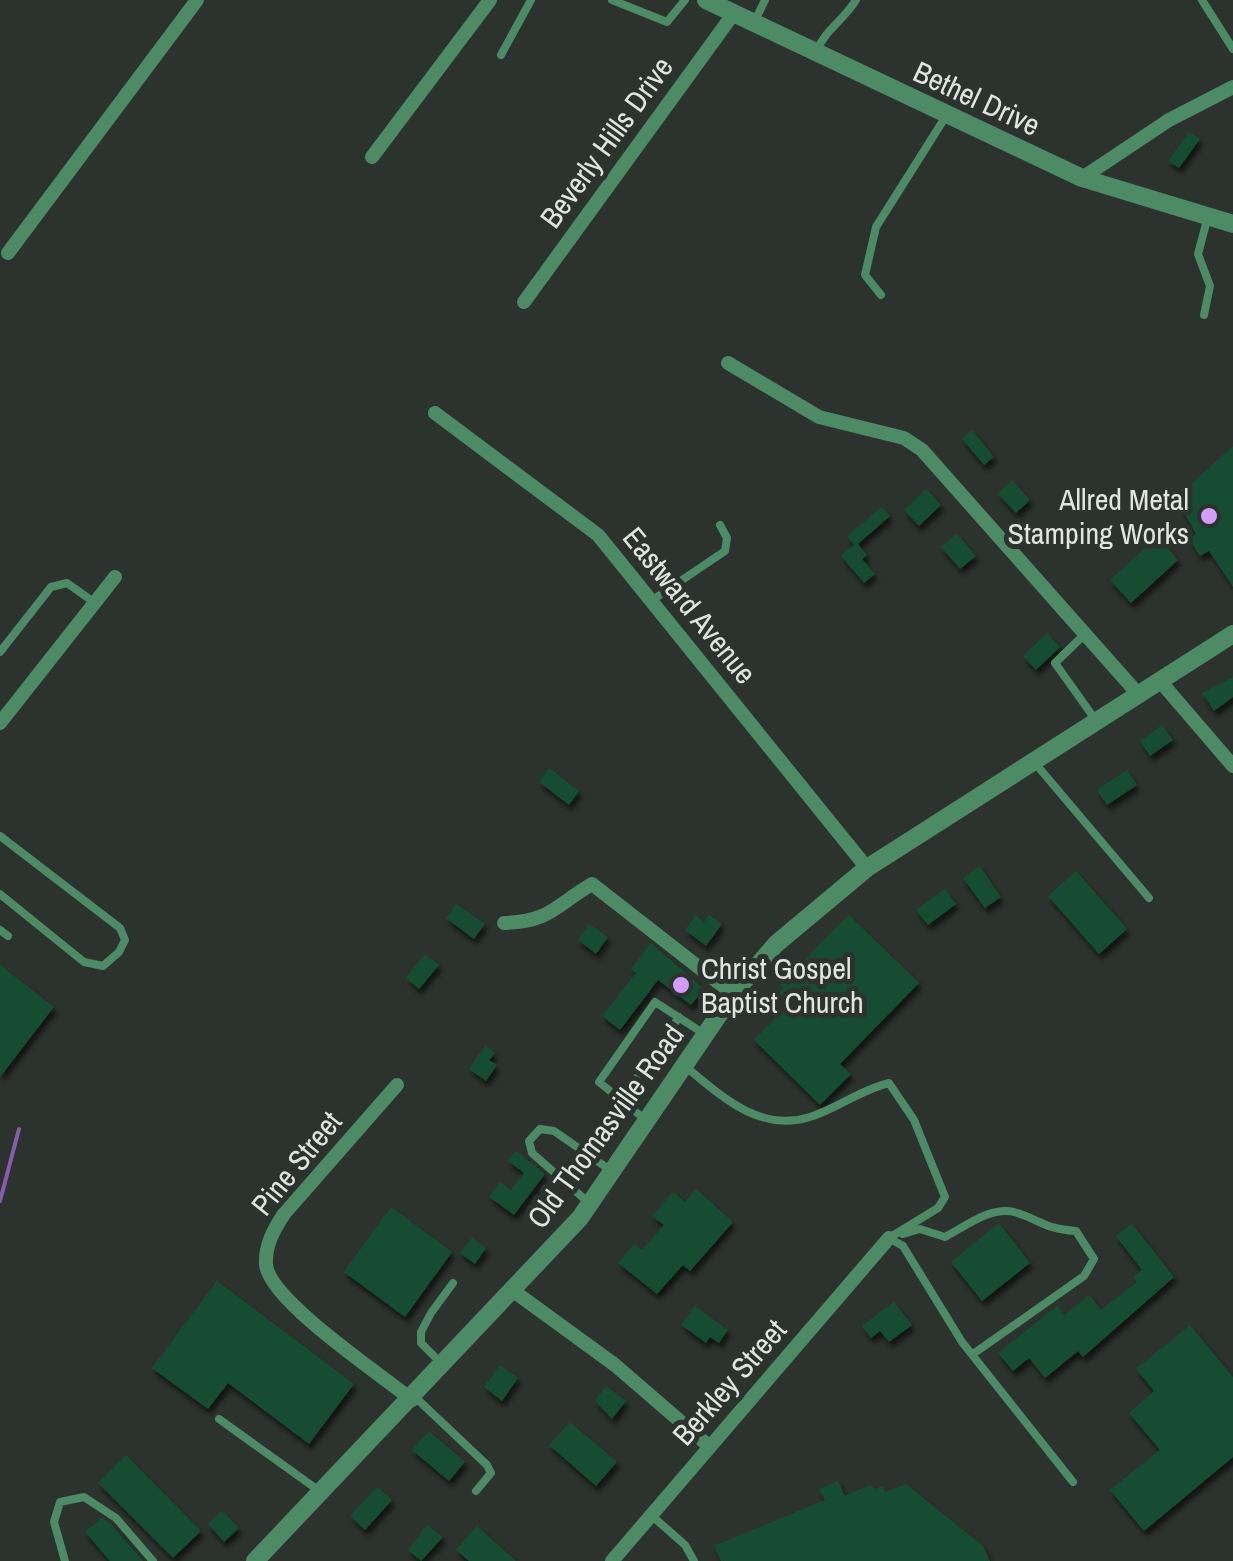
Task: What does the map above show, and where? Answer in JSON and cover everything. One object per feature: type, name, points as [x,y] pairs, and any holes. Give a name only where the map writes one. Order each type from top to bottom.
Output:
[{"type":"street","points":[[8,253],[197,0]]},
{"type":"street","points":[[372,157],[490,0]]},
{"type":"street","name":"Bethel Drive","points":[[706,0],[1082,178],[1233,224]]},
{"type":"street","name":"Beverly Hills Drive","points":[[524,302],[734,13]]},
{"type":"street","points":[[1082,178],[1169,120],[1233,87]]},
{"type":"street","points":[[728,363],[819,417],[904,438],[922,450],[1139,695]]},
{"type":"street","name":"Eastward Avenue","points":[[435,414],[598,535],[868,868]]},
{"type":"street","points":[[0,723],[115,578]]},
{"type":"street","name":"Old Thomasville Road","points":[[254,1561],[414,1398],[590,1204],[734,994],[776,944],[868,868],[1233,634]]},
{"type":"street","points":[[1160,682],[1233,766]]},
{"type":"street","points":[[504,923],[527,922],[553,914],[592,884],[734,994]]},
{"type":"street","name":"Pine Street","points":[[397,1085],[284,1214],[270,1236],[266,1267],[281,1295],[414,1398]]},
{"type":"street","name":"Berkley Street","points":[[612,1561],[889,1238]]},
{"type":"street","points":[[512,1290],[615,1365],[710,1446]]},
{"type":"lane","points":[[500,54],[531,0]]},
{"type":"lane","points":[[612,0],[668,22],[685,0]]},
{"type":"lane","points":[[754,23],[765,0]]},
{"type":"lane","points":[[816,52],[822,36],[845,19],[856,0]]},
{"type":"lane","points":[[1202,0],[1233,49]]},
{"type":"lane","points":[[880,295],[865,274],[876,227],[947,114]]},
{"type":"lane","points":[[1204,314],[1210,286],[1198,254],[1208,216]]},
{"type":"lane","points":[[651,600],[725,551],[727,538],[720,525]]},
{"type":"lane","points":[[0,652],[51,587],[66,583],[95,603]]},
{"type":"lane","points":[[1085,634],[1056,664],[1097,722]]},
{"type":"lane","points":[[1034,762],[1149,898]]},
{"type":"lane","points":[[0,851],[4,839],[120,928],[124,940],[119,952],[103,966],[84,962],[0,894]]},
{"type":"lane","points":[[648,1121],[599,1082],[655,1002],[706,1034]]},
{"type":"lane","points":[[622,1101],[679,1017]]},
{"type":"lane","points":[[685,1066],[734,1107],[770,1120],[808,1118],[866,1088],[889,1083],[914,1120],[944,1197],[938,1208],[889,1238]]},
{"type":"lane","points":[[590,1204],[532,1153],[529,1141],[540,1129],[554,1130],[613,1172]]},
{"type":"lane","points":[[889,1238],[920,1229],[945,1237],[1001,1212],[1014,1212],[1042,1227],[1076,1231],[1089,1244],[1094,1259],[1092,1268],[973,1354]]},
{"type":"lane","points":[[889,1238],[904,1246],[973,1354],[1073,1482]]},
{"type":"lane","points":[[443,1365],[421,1343],[420,1332],[453,1284]]},
{"type":"lane","points":[[414,1398],[486,1465],[491,1473],[476,1491]]},
{"type":"lane","points":[[219,1418],[322,1493]]},
{"type":"lane","points":[[65,1561],[54,1522],[60,1502],[84,1497],[116,1518],[153,1561]]},
{"type":"lane","points":[[651,1515],[684,1545],[694,1561]]},
{"type":"building","points":[[1189,132],[1200,139],[1179,168],[1168,161]]},
{"type":"building","points":[[972,430],[994,457],[984,465],[962,439]]},
{"type":"building","name":"Allred Metal Stamping Works","points":[[1233,446],[1233,587],[1209,551],[1200,556],[1189,539],[1196,534],[1176,498]]},
{"type":"building","points":[[1012,480],[1030,500],[1016,513],[998,494]]},
{"type":"building","points":[[926,489],[941,505],[919,526],[904,510]]},
{"type":"building","points":[[882,507],[890,516],[858,544],[867,555],[862,559],[875,574],[864,583],[841,556],[854,545],[847,536]]},
{"type":"building","points":[[957,534],[976,556],[960,569],[941,547]]},
{"type":"building","points":[[1158,537],[1178,560],[1131,603],[1110,580]]},
{"type":"building","points":[[1047,633],[1060,647],[1036,670],[1023,656]]},
{"type":"building","points":[[1233,677],[1233,697],[1214,711],[1202,693]]},
{"type":"building","points":[[1162,725],[1173,740],[1150,756],[1140,741]]},
{"type":"building","points":[[549,768],[579,791],[569,805],[539,782]]},
{"type":"building","points":[[1127,770],[1137,785],[1107,805],[1097,790]]},
{"type":"building","points":[[980,866],[1001,897],[985,908],[963,878]]},
{"type":"building","points":[[1076,871],[1127,929],[1099,954],[1048,896]]},
{"type":"building","points":[[945,889],[956,904],[928,925],[916,910]]},
{"type":"building","points":[[456,904],[485,924],[474,939],[446,918]]},
{"type":"building","points":[[696,915],[704,922],[709,915],[722,924],[706,946],[685,930]]},
{"type":"building","points":[[849,915],[919,983],[840,1064],[851,1074],[820,1105],[754,1040],[789,1005],[778,994],[783,988],[780,985]]},
{"type":"building","points":[[589,924],[608,937],[596,954],[578,940]]},
{"type":"building","name":"Christ Gospel Baptist Church","points":[[651,943],[704,989],[691,1005],[658,980],[620,1030],[602,1016],[636,973],[631,969]]},
{"type":"building","points":[[425,954],[439,965],[419,989],[406,978]]},
{"type":"building","points":[[0,965],[54,1007],[0,1077]]},
{"type":"building","points":[[485,1046],[495,1053],[489,1060],[497,1065],[486,1081],[469,1069]]},
{"type":"building","points":[[516,1151],[545,1174],[514,1215],[489,1197],[500,1182],[511,1190],[524,1173],[508,1161]]},
{"type":"building","points":[[696,1189],[733,1222],[690,1271],[683,1265],[657,1294],[618,1263],[634,1244],[642,1250],[664,1225],[652,1216],[673,1192],[685,1202]]},
{"type":"building","points":[[391,1207],[452,1252],[405,1317],[344,1272]]},
{"type":"building","points":[[999,1223],[1030,1263],[982,1301],[951,1262]]},
{"type":"building","points":[[1132,1224],[1174,1277],[1083,1357],[1078,1351],[1045,1378],[1029,1358],[1013,1371],[998,1353],[1057,1306],[1065,1315],[1089,1295],[1101,1310],[1137,1282],[1133,1277],[1142,1270],[1116,1236]]},
{"type":"building","points":[[472,1238],[486,1248],[475,1264],[460,1253]]},
{"type":"building","points":[[217,1281],[354,1384],[309,1444],[228,1383],[208,1409],[152,1368]]},
{"type":"building","points":[[894,1302],[912,1325],[889,1342],[880,1331],[871,1338],[862,1326]]},
{"type":"building","points":[[695,1306],[728,1330],[719,1343],[710,1337],[706,1343],[681,1325]]},
{"type":"building","points":[[1190,1325],[1233,1377],[1233,1457],[1144,1531],[1110,1490],[1160,1450],[1129,1413],[1154,1391],[1136,1369]]},
{"type":"building","points":[[500,1365],[518,1378],[502,1401],[484,1387]]},
{"type":"building","points":[[606,1386],[626,1401],[612,1419],[595,1401]]},
{"type":"building","points":[[570,1422],[617,1462],[596,1486],[549,1445]]},
{"type":"building","points":[[429,1431],[465,1462],[449,1481],[412,1450]]},
{"type":"building","points":[[126,1455],[201,1531],[173,1558],[98,1483]]},
{"type":"building","points":[[838,1481],[845,1496],[870,1485],[875,1489],[883,1486],[886,1492],[906,1484],[983,1546],[990,1561],[721,1561],[714,1546],[825,1500],[819,1489]]},
{"type":"building","points":[[377,1487],[392,1500],[365,1530],[350,1516]]},
{"type":"building","points":[[222,1511],[239,1528],[224,1542],[208,1524]]},
{"type":"building","points":[[102,1518],[143,1561],[110,1561],[85,1532]]},
{"type":"building","points":[[427,1525],[443,1537],[421,1561],[408,1550]]},
{"type":"building","points":[[477,1526],[516,1561],[469,1561],[456,1550]]},
{"type":"waterway","points":[[0,1201],[19,1129]]},
{"type":"place","name":"Allred Metal Stamping Works","points":[[1209,516]]},
{"type":"place","name":"Christ Gospel Baptist Church","points":[[681,985]]}]
